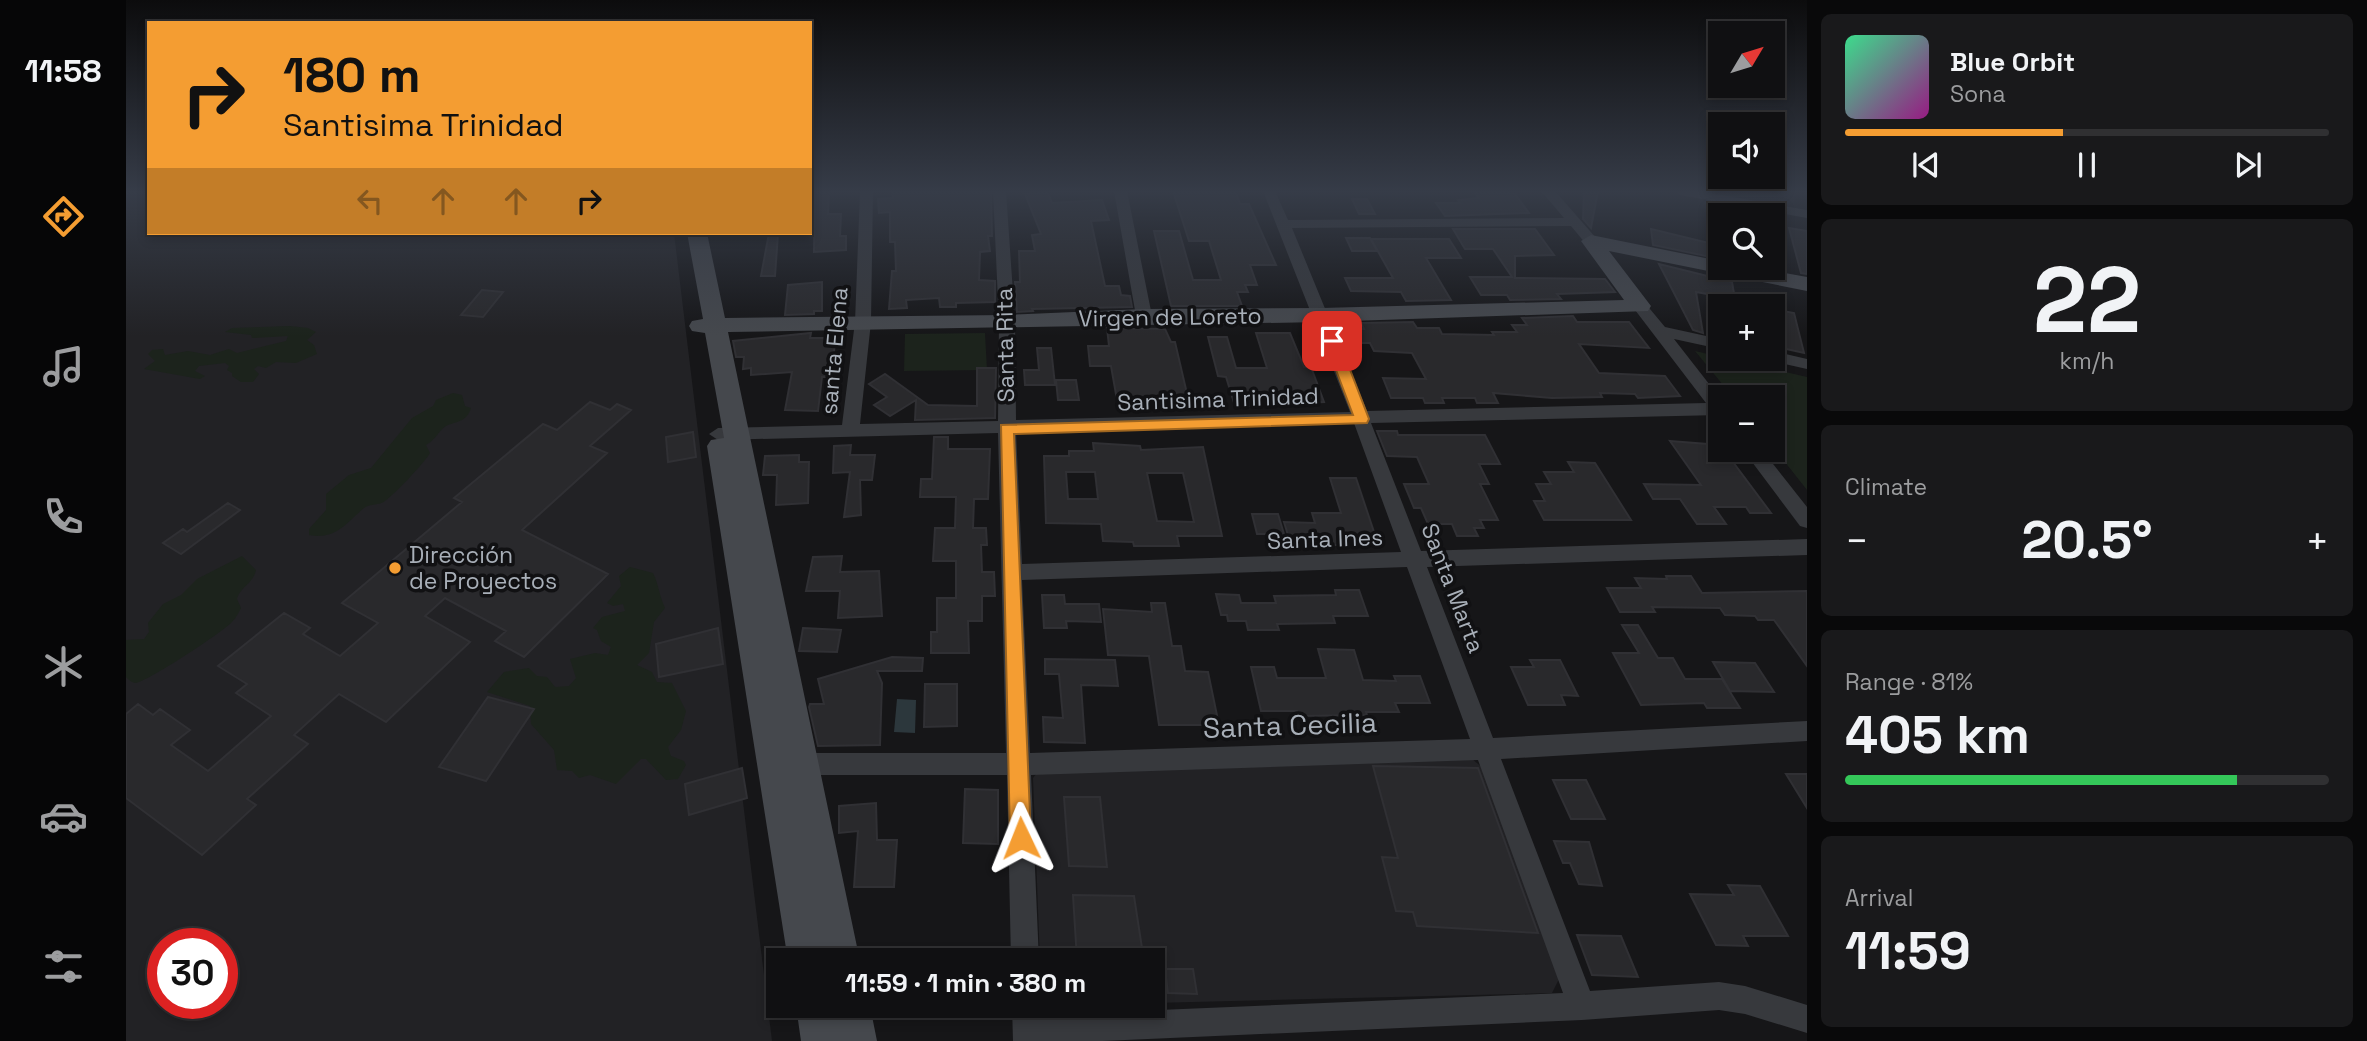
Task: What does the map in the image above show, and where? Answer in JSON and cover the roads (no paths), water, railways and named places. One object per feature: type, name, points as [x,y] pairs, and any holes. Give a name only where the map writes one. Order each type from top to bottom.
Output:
[{"type":"street","points":[[686,240],[708,326]]},
{"type":"street","points":[[698,240],[708,326],[788,765],[807,948]]},
{"type":"street","name":"santa Elena","points":[[850,432],[863,321],[865,240]]},
{"type":"street","name":"Santa Rita","points":[[1002,240],[1007,322],[1007,429],[1025,948]]},
{"type":"street","points":[[1129,240],[1144,316]]},
{"type":"street","name":"Santa Marta","points":[[1290,240],[1362,419],[1582,1006]]},
{"type":"street","points":[[1591,241],[1708,265]]},
{"type":"street","points":[[1591,241],[1708,394]]},
{"type":"street","points":[[1785,280],[1807,284]]},
{"type":"street","name":"Virgen de Loreto","points":[[708,326],[863,321],[1007,322],[1144,316],[1322,315],[1640,306]]},
{"type":"street","points":[[1659,331],[1708,341]]},
{"type":"street","points":[[1785,359],[1807,364]]},
{"type":"street","name":"Santisima Trinidad","points":[[728,434],[1708,409]]},
{"type":"street","points":[[1761,462],[1807,521]]},
{"type":"street","name":"Santa Ines","points":[[1012,572],[1807,547]]},
{"type":"street","name":"Santa Cecilia","points":[[788,765],[1018,764],[1487,749],[1807,731]]},
{"type":"street","points":[[788,765],[837,948]]},
{"type":"street","points":[[1027,1026],[1582,1006],[1719,996],[1745,1000],[1807,1019]]},
{"type":"street","points":[[818,1018],[822,1041]]},
{"type":"street","points":[[851,1018],[856,1041]]},
{"type":"place","name":"Dirección de Proyectos","points":[[395,568]]}]
